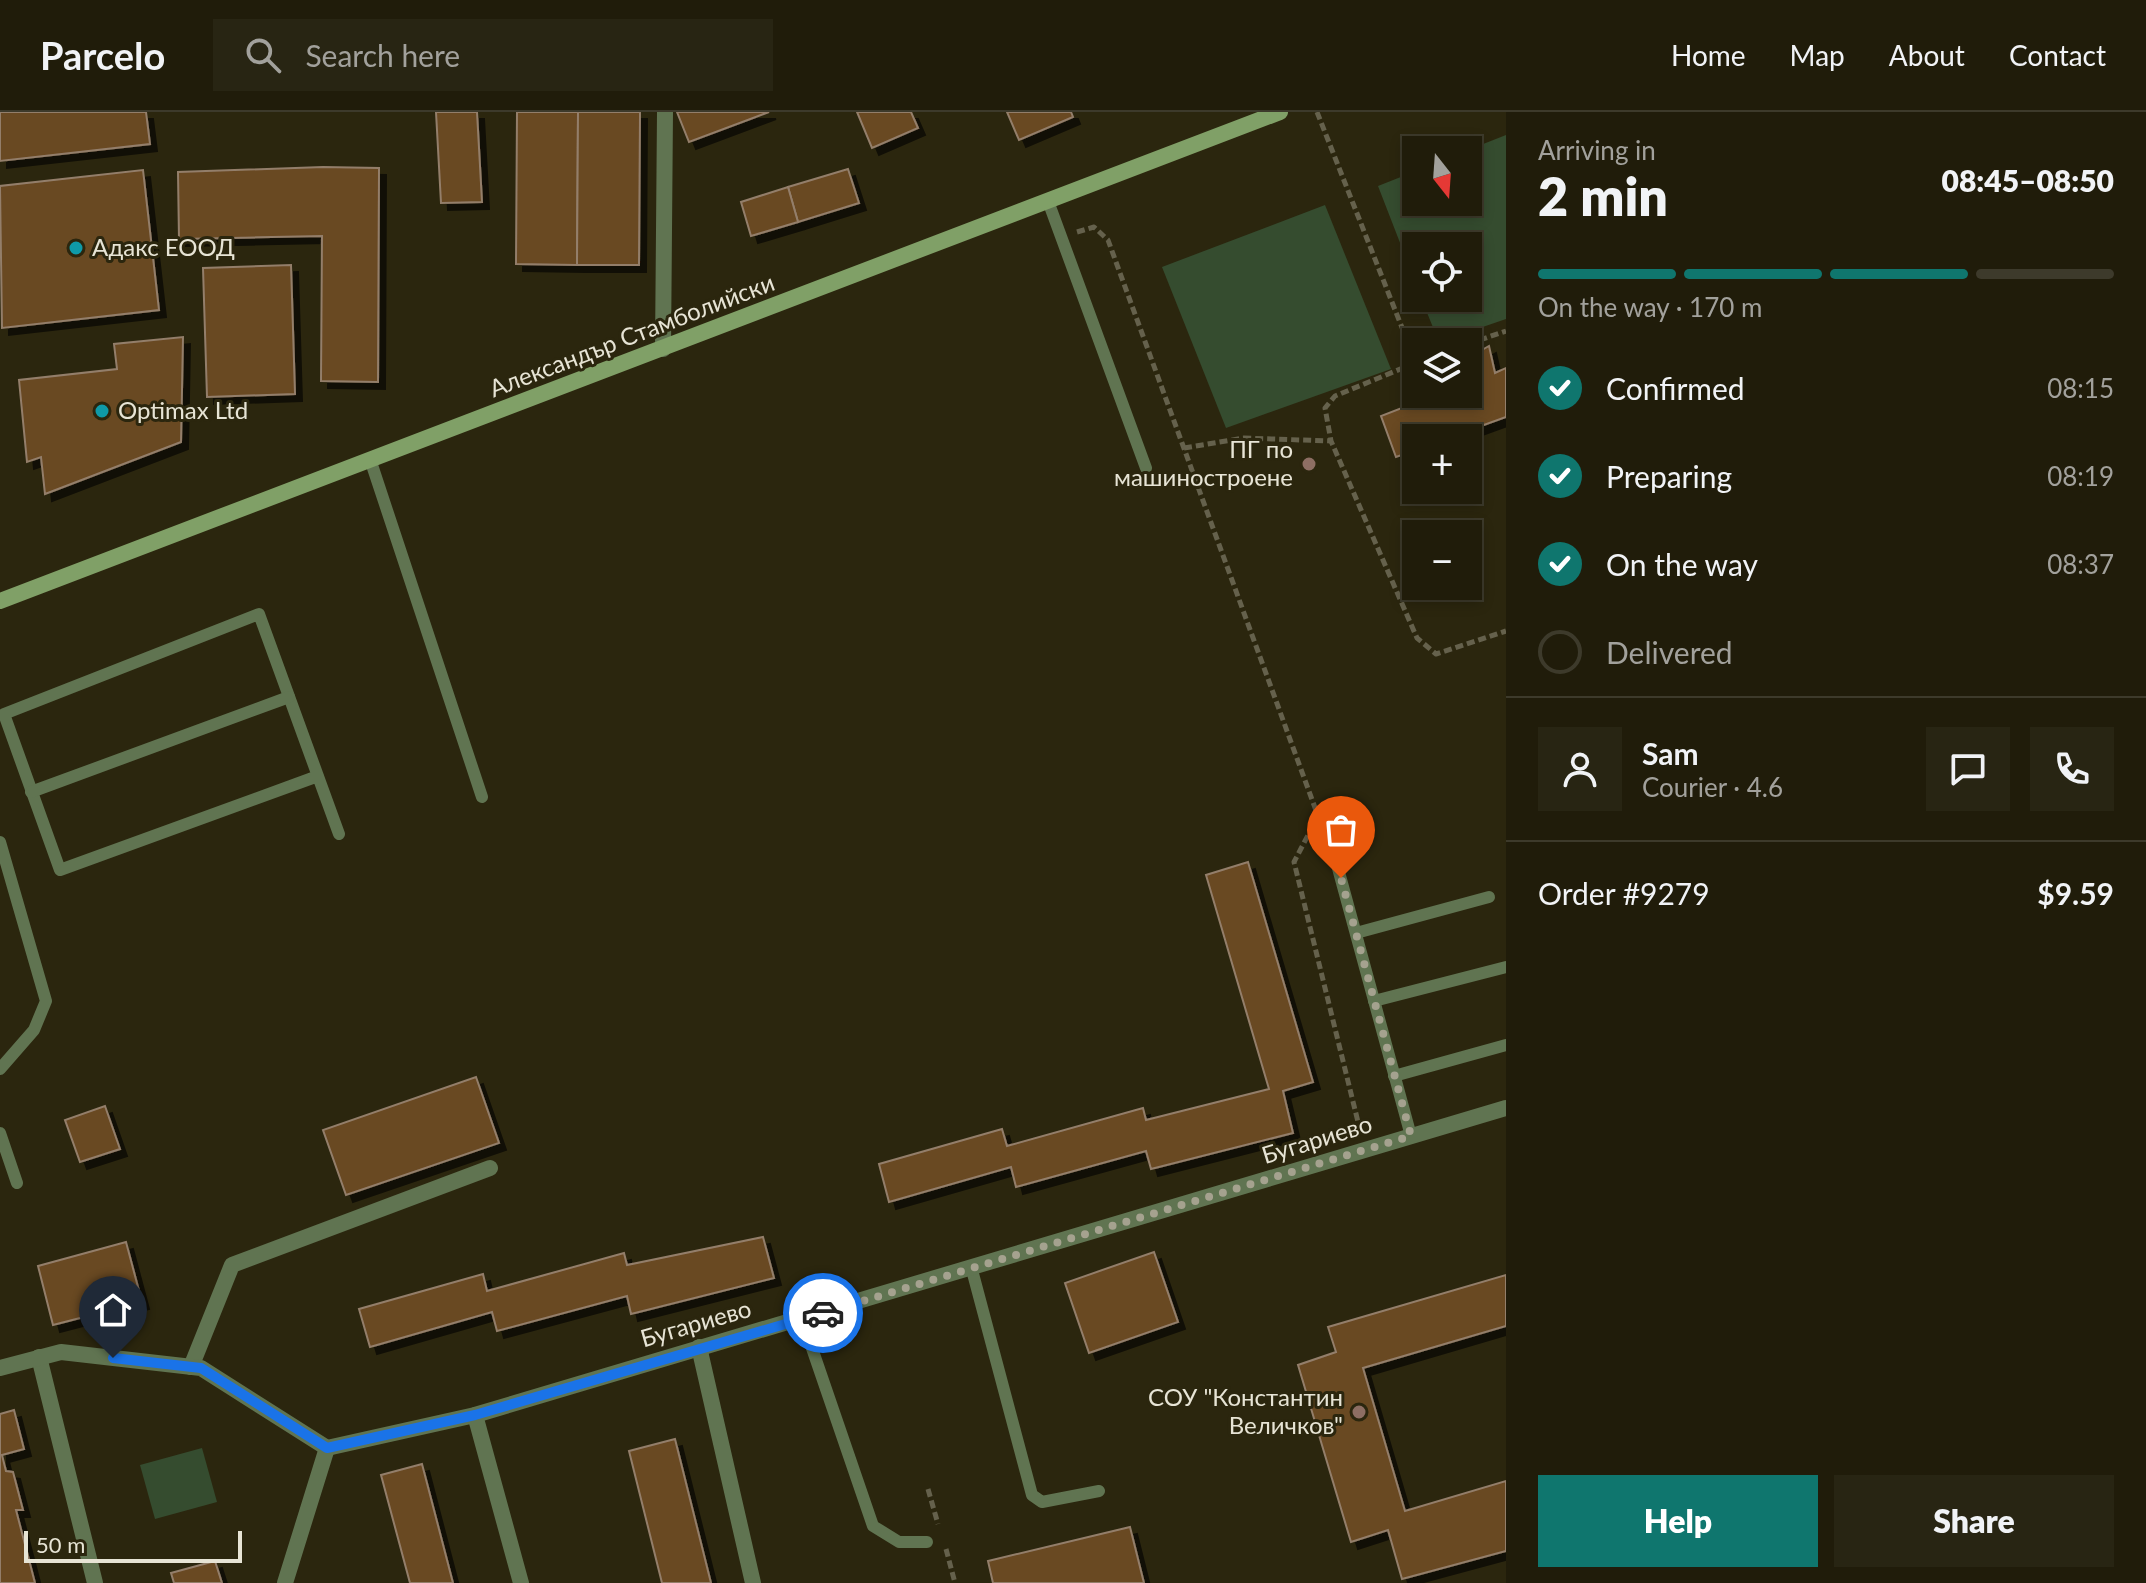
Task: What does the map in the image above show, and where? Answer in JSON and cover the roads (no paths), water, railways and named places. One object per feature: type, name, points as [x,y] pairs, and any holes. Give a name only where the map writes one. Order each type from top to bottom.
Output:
[{"type":"street","points":[[663,349],[665,112]]},
{"type":"street","name":"Александър Стамболийски","points":[[0,601],[371,462],[1280,112]]},
{"type":"street","name":"Бугариево","points":[[327,1448],[475,1415],[699,1347],[972,1270],[1506,1108]]},
{"type":"street","points":[[191,1367],[232,1265],[490,1168]]},
{"type":"street","points":[[699,1347],[753,1583]]},
{"type":"street","points":[[0,1368],[61,1352],[201,1368],[327,1448],[285,1583]]},
{"type":"street","points":[[39,1357],[95,1583]]},
{"type":"street","points":[[475,1415],[521,1583]]},
{"type":"lane","points":[[1048,201],[1146,468]]},
{"type":"lane","points":[[371,462],[482,797]]},
{"type":"lane","points":[[318,776],[60,870],[4,714],[259,614],[289,697],[318,776],[339,834]]},
{"type":"lane","points":[[31,792],[289,697]]},
{"type":"lane","points":[[0,746],[13,742]]},
{"type":"lane","points":[[0,842],[46,1001],[34,1030],[0,1069]]},
{"type":"lane","points":[[1333,850],[1411,1136]]},
{"type":"lane","points":[[1356,933],[1489,897]]},
{"type":"lane","points":[[1374,1001],[1506,967]]},
{"type":"lane","points":[[1394,1076],[1506,1045]]},
{"type":"lane","points":[[0,1133],[17,1183]]},
{"type":"lane","points":[[972,1270],[1032,1495],[1042,1502],[1099,1491]]},
{"type":"lane","points":[[802,1319],[873,1526],[899,1542],[927,1542]]},
{"type":"place","name":"Адакс ЕООД","points":[[76,248]]},
{"type":"place","name":"Optimax Ltd","points":[[102,411]]},
{"type":"place","name":"ПГ по машиностроене","points":[[1309,464]]},
{"type":"place","name":"СОУ \"Константин Величков\"","points":[[1359,1412]]}]
